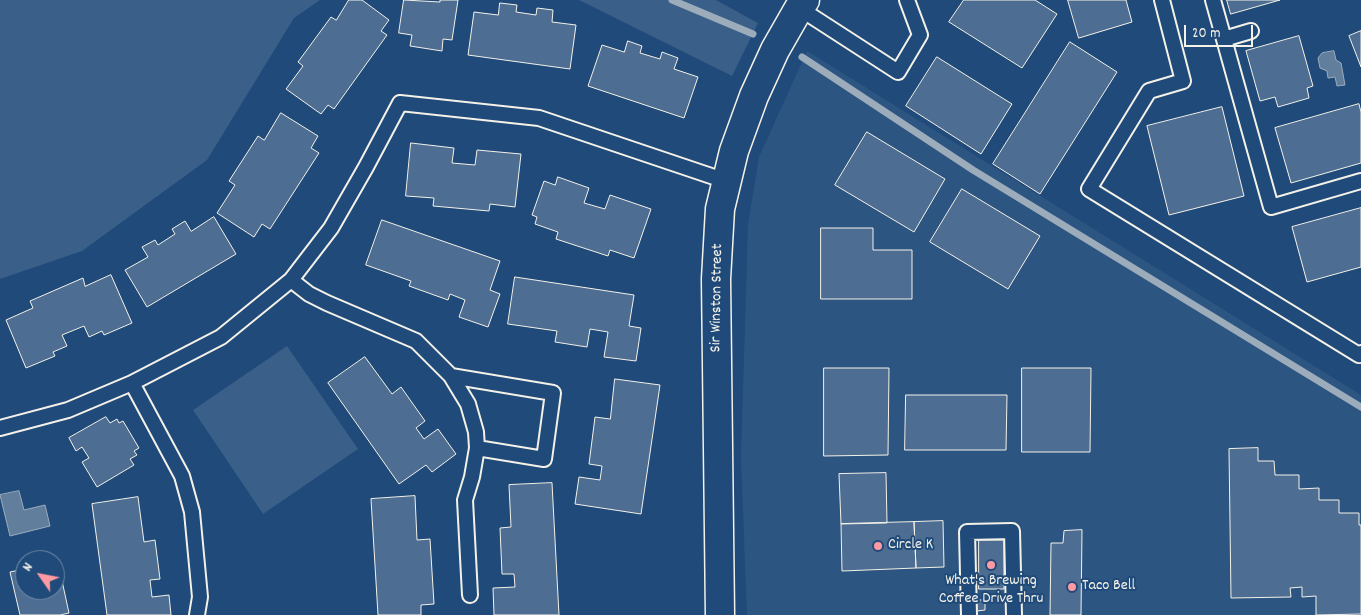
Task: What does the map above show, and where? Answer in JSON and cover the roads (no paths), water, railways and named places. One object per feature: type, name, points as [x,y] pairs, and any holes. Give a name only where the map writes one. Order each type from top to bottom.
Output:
[{"type":"street","name":"Sir Winston Street","points":[[720,615],[716,279],[720,209],[734,151],[754,96],[775,50],[802,4]]},
{"type":"lane","points":[[802,4],[898,72],[920,35],[907,0]]},
{"type":"lane","points":[[1162,0],[1183,81],[1149,91],[1089,189],[1359,355],[1361,353]]},
{"type":"lane","points":[[1213,0],[1271,207],[1361,181]]},
{"type":"lane","points":[[1224,38],[1251,31]]},
{"type":"lane","points":[[0,428],[68,410],[132,383],[221,337],[291,280],[331,228],[400,103],[540,118],[726,181]]},
{"type":"lane","points":[[291,280],[309,294],[327,303],[416,341],[451,376],[468,404],[476,432],[477,448],[472,477],[465,500],[470,595]]},
{"type":"lane","points":[[451,376],[553,393],[544,459],[477,448]]},
{"type":"lane","points":[[132,383],[182,476],[192,512],[200,597],[197,615]]},
{"type":"lane","points":[[970,615],[967,532],[1012,531],[1014,615]]},
{"type":"waterway","points":[[672,0],[753,34]]},
{"type":"waterway","points":[[802,57],[973,170],[1361,407]]},
{"type":"place","name":"Circle K","points":[[878,546]]},
{"type":"place","name":"What's Brewing Coffee Drive Thru","points":[[991,565]]},
{"type":"place","name":"Taco Bell","points":[[1072,587]]}]
